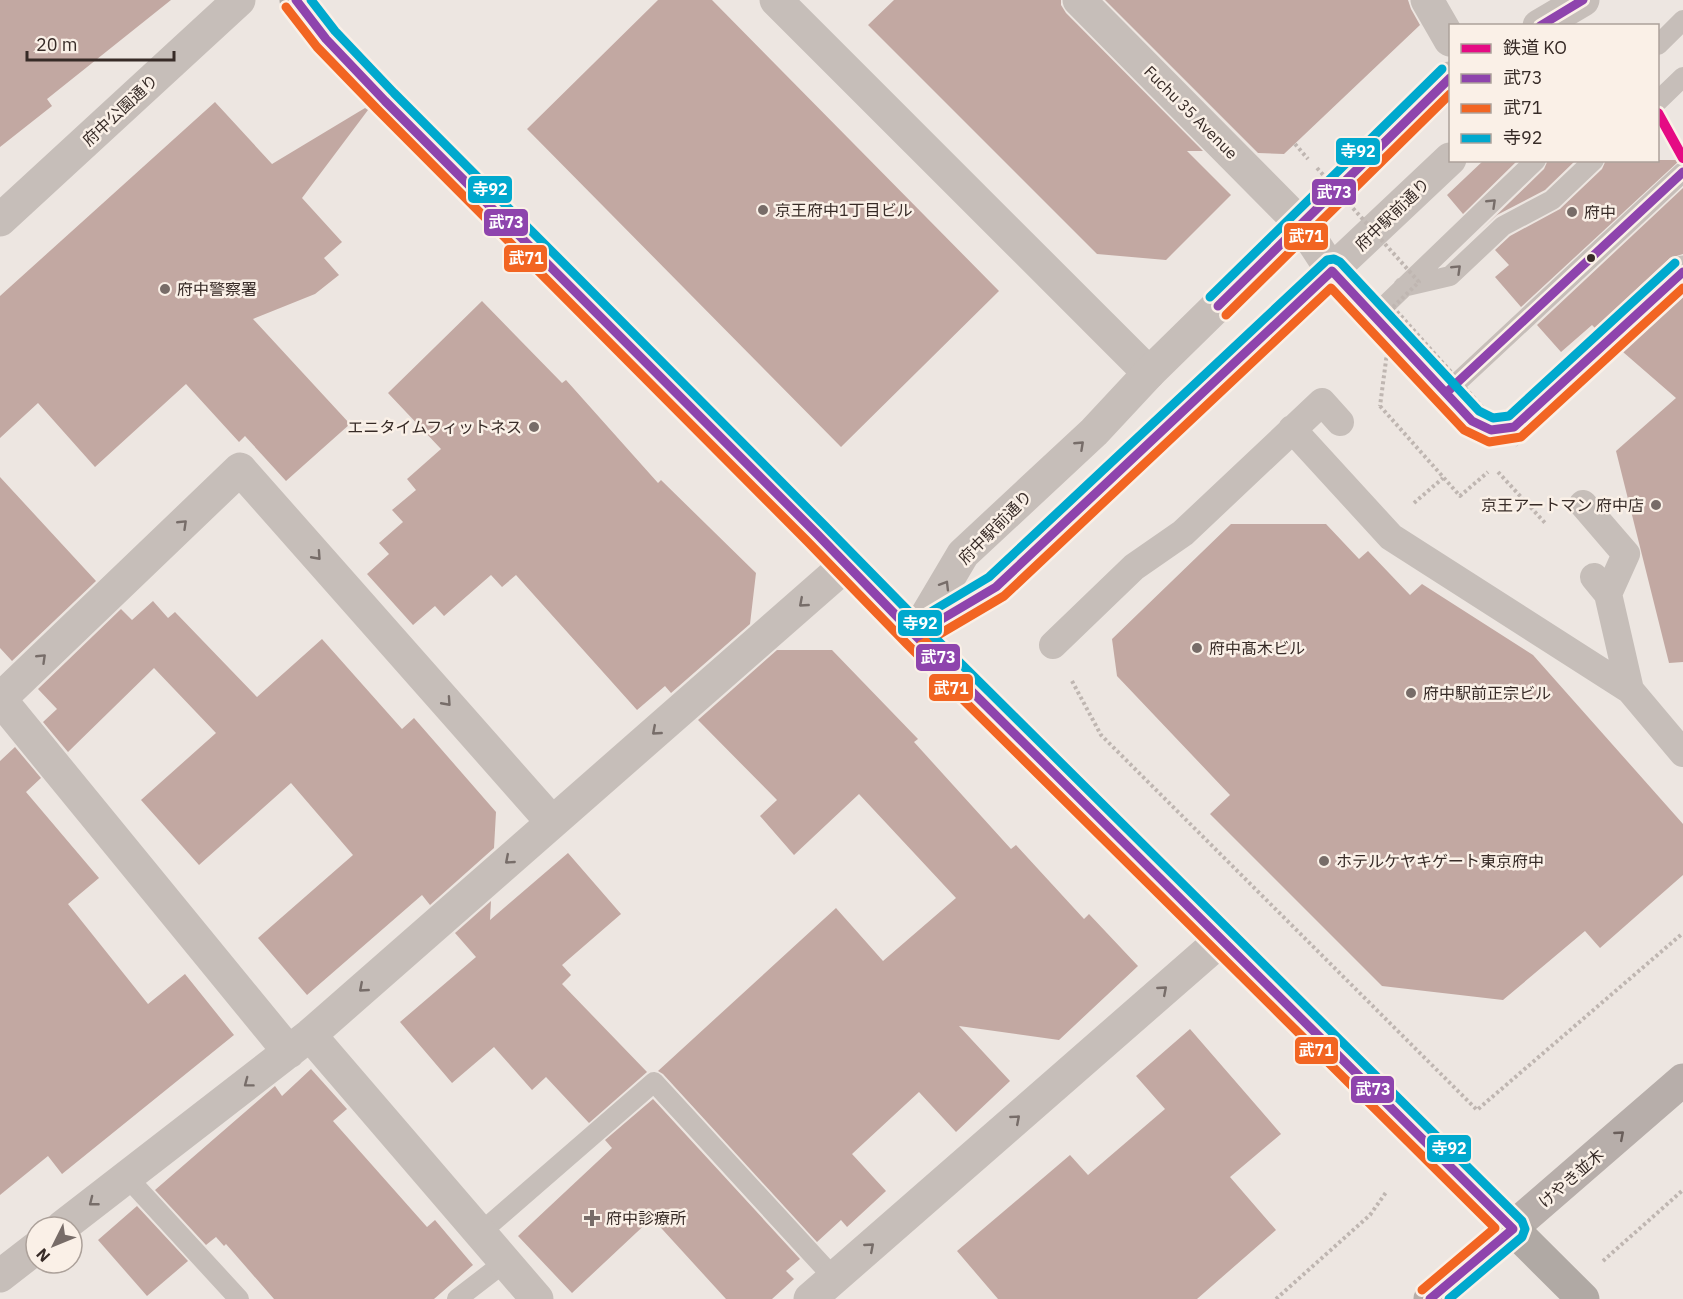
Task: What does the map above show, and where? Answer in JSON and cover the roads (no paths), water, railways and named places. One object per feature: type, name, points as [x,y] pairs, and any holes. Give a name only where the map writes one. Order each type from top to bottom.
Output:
[{"type":"highway","points":[[296,0],[326,39],[385,101],[915,635],[1577,1294]]},
{"type":"main road","name":"けやき並木","points":[[1430,1299],[1683,1080]]},
{"type":"street","name":"府中公園通り","points":[[0,220],[239,0]]},
{"type":"street","points":[[776,0],[1149,373],[1180,378],[1205,377],[1229,367]]},
{"type":"street","name":"Fuchu 35 Avenue","points":[[1080,0],[1302,225],[1332,271],[1383,312],[1446,393],[1472,421],[1491,430],[1514,427],[1683,272]]},
{"type":"street","points":[[1427,0],[1449,38]]},
{"type":"street","points":[[1542,24],[1583,0]]},
{"type":"street","points":[[1576,24],[1594,0]]},
{"type":"street","name":"府中駅前通り","points":[[915,635],[963,554],[1094,432],[1149,373],[1449,79]]},
{"type":"street","name":"府中駅前通り","points":[[915,635],[996,587],[1449,160]]},
{"type":"street","points":[[1053,645],[1134,567],[1183,533],[1322,402],[1340,422]]},
{"type":"street","points":[[1292,429],[1391,537],[1630,690],[1683,753]]},
{"type":"street","points":[[537,1299],[480,1233],[300,1043],[0,699],[240,469],[552,822]]},
{"type":"street","points":[[1583,504],[1626,554],[1601,585],[1630,690]]},
{"type":"street","points":[[77,1215],[300,1043],[847,564]]},
{"type":"street","points":[[810,1299],[1221,940]]},
{"type":"street","points":[[0,1276],[24,1257]]},
{"type":"lane","points":[[1659,44],[1683,21]]},
{"type":"lane","points":[[1659,100],[1683,77]]},
{"type":"lane","points":[[1383,312],[1403,287],[1534,162]]},
{"type":"lane","points":[[1403,287],[1450,276],[1503,226],[1552,200],[1592,162]]},
{"type":"lane","points":[[1446,393],[1683,172]]},
{"type":"lane","points":[[480,1233],[654,1082],[834,1278]]},
{"type":"lane","points":[[126,1176],[239,1299]]},
{"type":"lane","points":[[457,1299],[505,1262]]},
{"type":"rail line","name":"KO","points":[[1659,115],[1683,158]]},
{"type":"place","name":"京王府中1丁目ビル","points":[[763,210]]},
{"type":"place","name":"府中","points":[[1572,212]]},
{"type":"place","name":"府中警察署","points":[[165,289]]},
{"type":"place","name":"エニタイムフィットネス","points":[[534,427]]},
{"type":"place","name":"京王アートマン 府中店","points":[[1656,505]]},
{"type":"place","name":"府中髙木ビル","points":[[1197,648]]},
{"type":"place","name":"府中駅前正宗ビル","points":[[1411,693]]},
{"type":"place","name":"ホテルケヤキゲート東京府中","points":[[1324,861]]},
{"type":"place","name":"府中診療所","points":[[592,1218]]}]
